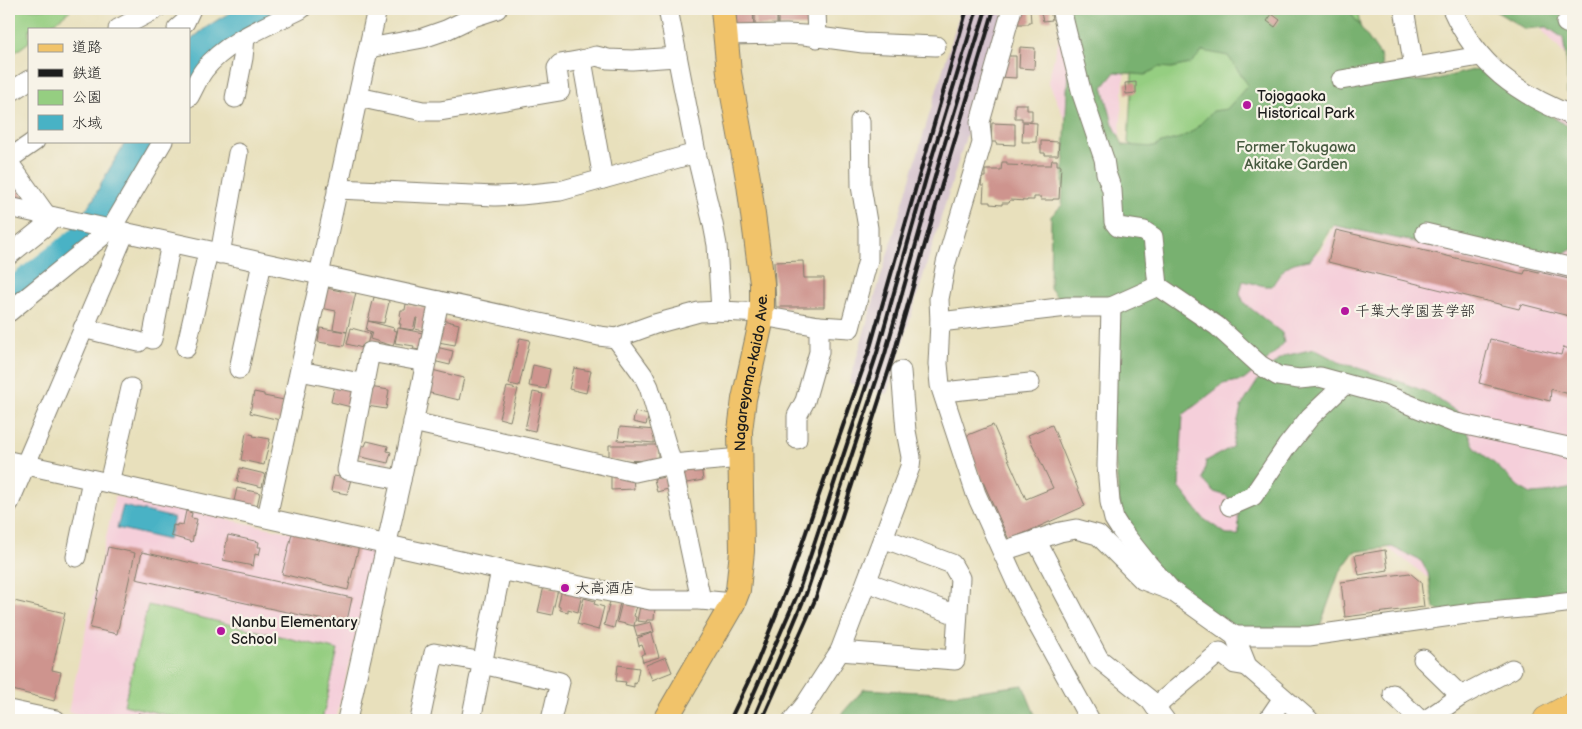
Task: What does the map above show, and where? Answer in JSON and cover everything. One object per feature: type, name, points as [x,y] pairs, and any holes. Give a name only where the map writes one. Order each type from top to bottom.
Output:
[{"type":"highway","points":[[1547,720],[1573,706]]},
{"type":"main road","name":"Nagareyama-kaido Ave.","points":[[665,720],[733,603],[738,590],[742,551],[740,431],[762,315],[762,283],[749,184],[729,73],[723,9]]},
{"type":"street","points":[[120,28],[156,9]]},
{"type":"street","points":[[178,28],[185,22],[191,9]]},
{"type":"street","points":[[190,95],[204,70],[217,57],[245,38],[301,9]]},
{"type":"street","points":[[267,517],[377,9]]},
{"type":"street","points":[[369,48],[423,38],[497,9]]},
{"type":"street","points":[[668,9],[676,57],[717,245],[721,311]]},
{"type":"street","points":[[816,9],[817,38]]},
{"type":"street","points":[[1012,9],[980,122],[982,143],[946,264],[940,299],[938,364],[940,385],[944,392],[976,494],[1038,627],[1090,720]]},
{"type":"street","points":[[1061,9],[1082,94],[1104,159],[1106,173],[1112,190],[1114,222],[1118,227],[1144,231],[1152,237],[1158,286],[1217,326],[1260,365],[1278,376],[1299,379],[1320,377],[1386,395],[1452,422],[1573,448]]},
{"type":"street","points":[[1404,9],[1414,67]]},
{"type":"street","points":[[1452,9],[1480,56],[1506,82],[1549,107],[1573,116]]},
{"type":"street","points":[[726,36],[786,34],[863,43],[936,46]]},
{"type":"street","points":[[235,98],[245,38]]},
{"type":"street","points":[[358,97],[423,111],[440,111],[560,91],[557,68],[560,64],[596,56],[608,59],[632,60],[676,57]]},
{"type":"street","points":[[1341,80],[1480,56]]},
{"type":"street","points":[[582,60],[603,179]]},
{"type":"street","points":[[9,92],[28,81]]},
{"type":"street","points":[[9,208],[118,230],[214,253],[599,336],[616,338],[699,312],[721,311],[762,315],[819,326],[850,328],[868,260],[868,228],[861,186],[860,121]]},
{"type":"street","points":[[9,159],[34,142]]},
{"type":"street","points":[[9,503],[17,463],[83,328],[118,230],[162,142]]},
{"type":"street","points":[[186,348],[214,253],[238,153]]},
{"type":"street","points":[[337,189],[495,196],[521,195],[560,191],[696,153]]},
{"type":"street","points":[[9,164],[55,218]]},
{"type":"street","points":[[9,255],[55,218]]},
{"type":"street","points":[[9,312],[118,230]]},
{"type":"street","points":[[1425,233],[1573,268]]},
{"type":"street","points":[[83,328],[145,340],[171,243]]},
{"type":"street","points":[[239,369],[262,263]]},
{"type":"street","points":[[940,322],[1067,307],[1111,307],[1158,286]]},
{"type":"street","points":[[347,720],[439,301]]},
{"type":"street","points":[[1111,307],[1106,466],[1114,519],[1148,564],[1172,591],[1235,636],[1247,666],[1309,720]]},
{"type":"street","points":[[797,439],[797,416],[805,401],[819,352],[819,326]]},
{"type":"street","points":[[616,338],[644,374],[649,387],[672,464],[701,600]]},
{"type":"street","points":[[401,480],[348,470],[370,352],[426,362]]},
{"type":"street","points":[[300,371],[365,384]]},
{"type":"street","points":[[786,718],[805,706],[840,651],[910,467],[911,457],[902,421],[901,371]]},
{"type":"street","points":[[944,392],[1030,383]]},
{"type":"street","points":[[1230,506],[1253,496],[1287,446],[1310,417],[1345,384]]},
{"type":"street","points":[[76,557],[131,388]]},
{"type":"street","points":[[413,422],[635,472],[672,464],[741,458]]},
{"type":"street","points":[[17,463],[502,570],[650,600],[701,600],[733,603]]},
{"type":"street","points":[[1003,551],[1060,532],[1076,529],[1098,535],[1143,580],[1172,591]]},
{"type":"street","points":[[840,651],[955,660],[960,578],[952,564],[884,538]]},
{"type":"street","points":[[1036,540],[1099,659],[1150,700],[1160,714],[1220,652],[1235,664],[1247,666]]},
{"type":"street","points":[[474,720],[483,663],[502,570]]},
{"type":"street","points":[[867,582],[957,615]]},
{"type":"street","points":[[1235,636],[1309,636],[1480,612],[1573,602]]},
{"type":"street","points":[[420,720],[434,653],[560,682],[552,720]]},
{"type":"street","points":[[1423,658],[1461,696]]},
{"type":"street","points":[[1426,720],[1461,696],[1512,668]]},
{"type":"street","points":[[1393,694],[1420,720]]},
{"type":"street","points":[[1268,720],[1283,698]]},
{"type":"street","points":[[9,710],[56,720]]},
{"type":"shaded area","points":[[961,9],[1005,9],[887,394],[849,383]]},
{"type":"shaded area","points":[[1521,9],[1573,9],[1573,64],[1532,19]]},
{"type":"shaded area","name":"千葉大学園芸学部","points":[[1129,12],[1119,147],[1319,254],[1362,177],[1526,136],[1571,108],[1573,93],[1573,591],[1440,586],[1386,547],[1350,546],[1243,627],[1119,386],[1070,131],[1048,81],[1062,27]]},
{"type":"shaded area","name":"Nanbu Elementary School","points":[[115,496],[376,550],[336,720],[102,720],[68,712]]},
{"type":"green space","points":[[9,9],[72,9],[47,28],[28,28],[28,43],[9,57]]},
{"type":"green space","name":"千葉大学園芸学部","points":[[1058,9],[1348,9],[1380,55],[1385,80],[1429,81],[1481,68],[1497,84],[1573,129],[1573,151],[1570,158],[1573,160],[1573,249],[1560,256],[1545,269],[1332,225],[1322,244],[1310,260],[1291,264],[1280,274],[1272,286],[1243,281],[1240,293],[1244,303],[1282,333],[1284,343],[1268,360],[1244,380],[1223,384],[1183,415],[1179,487],[1204,519],[1228,535],[1239,535],[1238,511],[1227,496],[1214,492],[1203,480],[1206,461],[1232,447],[1241,407],[1262,374],[1284,356],[1314,349],[1339,362],[1393,379],[1429,393],[1460,414],[1475,448],[1519,487],[1531,494],[1573,488],[1573,597],[1442,612],[1434,608],[1428,573],[1421,561],[1392,547],[1354,552],[1339,573],[1319,629],[1233,629],[1158,573],[1121,523],[1102,315],[1097,304],[1057,297],[1050,288],[1051,216],[1062,205],[1068,68]],"holes":[[[1203,51],[1228,56],[1248,85],[1227,109],[1213,111],[1193,131],[1180,138],[1154,147],[1123,145],[1113,124],[1103,87],[1115,72],[1145,75],[1159,67],[1171,68],[1190,64]]]},
{"type":"green space","name":"Tojogaoka Historical Park","points":[[1136,9],[1357,9],[1368,68],[1315,242],[1128,143]]},
{"type":"green space","points":[[1492,9],[1564,9],[1573,13],[1573,97],[1567,93],[1567,68],[1563,38],[1547,27],[1525,29]]},
{"type":"green space","points":[[148,605],[338,650],[322,720],[188,720],[124,705]]},
{"type":"green space","points":[[1023,685],[1037,720],[836,720],[864,689],[956,694]]},
{"type":"water","points":[[237,9],[289,9],[190,84],[190,41],[212,24]]},
{"type":"water","points":[[125,142],[155,142],[110,220],[72,228],[93,200]]},
{"type":"water","points":[[123,506],[174,518],[168,540],[117,528]]},
{"type":"building","points":[[753,9],[754,29],[733,31],[731,11]]},
{"type":"building","points":[[755,9],[777,9],[777,26],[755,26]]},
{"type":"building","points":[[778,9],[811,9],[808,26],[778,26]]},
{"type":"building","points":[[1017,9],[1030,9],[1031,22],[1029,24],[1018,24]]},
{"type":"building","points":[[1040,9],[1050,9],[1052,20],[1043,21]]},
{"type":"building","points":[[1272,14],[1280,20],[1275,27],[1267,21]]},
{"type":"building","points":[[1020,47],[1035,48],[1034,69],[1019,68]]},
{"type":"building","points":[[1005,56],[1016,56],[1016,78],[1000,77]]},
{"type":"building","points":[[1136,82],[1136,93],[1126,94],[1125,83]]},
{"type":"building","points":[[1015,104],[1027,104],[1027,110],[1032,110],[1032,121],[1022,121],[1022,118],[1015,118]]},
{"type":"building","points":[[1023,122],[1037,123],[1036,142],[1022,142]]},
{"type":"building","points":[[992,123],[1015,124],[1015,145],[991,142]]},
{"type":"building","points":[[1041,141],[1059,142],[1058,155],[1045,155],[1045,153],[1041,153]]},
{"type":"building","points":[[1052,160],[1057,160],[1057,165],[1061,165],[1059,199],[1041,200],[1041,197],[1034,197],[1034,200],[1027,201],[1010,200],[1009,203],[1002,203],[1002,205],[983,202],[984,186],[981,186],[982,177],[985,177],[985,170],[1001,170],[1002,162],[1007,162],[1007,165],[1032,166],[1051,165]]},
{"type":"building","points":[[9,175],[29,204],[9,199]]},
{"type":"building","points":[[1336,230],[1524,274],[1526,269],[1573,280],[1573,317],[1521,304],[1519,309],[1328,262]]},
{"type":"building","points":[[803,261],[804,278],[824,278],[824,307],[776,307],[774,262]]},
{"type":"building","points":[[326,288],[341,291],[341,288],[356,292],[347,332],[333,329],[336,311],[321,308]]},
{"type":"building","points":[[374,297],[388,300],[389,302],[384,323],[368,321]]},
{"type":"building","points":[[406,304],[429,309],[424,331],[415,329],[417,318],[413,330],[400,328],[401,310],[405,310]]},
{"type":"building","points":[[443,320],[459,324],[455,345],[438,342]]},
{"type":"building","points":[[368,321],[394,328],[393,330],[397,331],[393,346],[370,339],[372,332],[366,330]]},
{"type":"building","points":[[320,328],[347,332],[344,346],[318,342]]},
{"type":"building","points":[[351,328],[370,333],[366,349],[347,344]]},
{"type":"building","points":[[398,328],[423,333],[420,350],[413,349],[414,346],[395,343]]},
{"type":"building","points":[[520,338],[530,340],[519,386],[509,384]]},
{"type":"building","points":[[1490,339],[1561,355],[1563,347],[1573,350],[1573,395],[1551,389],[1550,401],[1479,383]]},
{"type":"building","points":[[436,347],[453,351],[450,365],[433,361]]},
{"type":"building","points":[[533,365],[550,369],[546,389],[529,386]]},
{"type":"building","points":[[574,368],[591,371],[586,393],[569,389]]},
{"type":"building","points":[[432,370],[464,378],[459,400],[426,392]]},
{"type":"building","points":[[335,384],[356,389],[351,407],[331,402]]},
{"type":"building","points":[[369,387],[389,390],[386,409],[367,406]]},
{"type":"building","points":[[507,387],[518,389],[510,421],[499,418]]},
{"type":"building","points":[[254,392],[284,400],[280,420],[250,413]]},
{"type":"building","points":[[533,392],[543,394],[535,431],[525,429]]},
{"type":"building","points":[[635,412],[649,415],[646,425],[633,422]]},
{"type":"building","points":[[993,425],[1026,499],[1053,488],[1028,435],[1052,425],[1085,506],[1009,540],[963,437]]},
{"type":"building","points":[[620,427],[655,430],[654,443],[618,440]]},
{"type":"building","points":[[246,433],[270,439],[264,465],[241,460]]},
{"type":"building","points":[[367,441],[388,446],[387,451],[391,452],[388,463],[357,456],[359,445],[365,446]]},
{"type":"building","points":[[609,445],[658,445],[658,461],[609,460]]},
{"type":"building","points":[[701,466],[703,480],[681,484],[679,469]]},
{"type":"building","points":[[240,468],[265,474],[262,487],[237,481]]},
{"type":"building","points":[[611,475],[633,477],[634,489],[611,490]]},
{"type":"building","points":[[334,476],[351,479],[347,494],[331,491]]},
{"type":"building","points":[[665,477],[668,489],[657,492],[654,479]]},
{"type":"building","points":[[237,488],[260,493],[257,506],[234,501]]},
{"type":"building","points":[[186,511],[192,513],[191,518],[197,519],[192,542],[171,536],[173,525],[183,525]]},
{"type":"building","points":[[293,530],[359,546],[348,590],[282,574]]},
{"type":"building","points":[[228,535],[259,542],[258,547],[261,547],[259,555],[255,554],[253,566],[223,560]]},
{"type":"building","points":[[108,547],[135,553],[117,634],[90,628]]},
{"type":"building","points":[[1385,550],[1388,570],[1359,575],[1355,555]]},
{"type":"building","points":[[142,552],[352,598],[346,625],[136,579]]},
{"type":"building","points":[[1410,573],[1421,582],[1424,607],[1345,617],[1341,582]]},
{"type":"building","points":[[544,586],[558,589],[552,615],[538,612]]},
{"type":"building","points":[[562,589],[582,594],[578,612],[568,609],[568,612],[560,610],[558,606]]},
{"type":"building","points":[[584,598],[595,601],[594,604],[604,607],[598,630],[577,624]]},
{"type":"building","points":[[14,601],[65,613],[52,670],[61,672],[54,701],[9,689],[9,623]]},
{"type":"building","points":[[610,601],[620,603],[614,628],[604,625]]},
{"type":"building","points":[[622,602],[637,606],[634,626],[617,622]]},
{"type":"building","points":[[640,606],[655,607],[654,620],[647,620],[646,622],[637,621]]},
{"type":"building","points":[[651,622],[654,632],[637,636],[634,626]]},
{"type":"building","points":[[652,633],[659,657],[643,662],[641,655],[645,653],[642,645],[639,646],[637,638]]},
{"type":"building","points":[[666,657],[672,672],[652,680],[646,665]]},
{"type":"building","points":[[618,665],[639,668],[634,687],[625,685],[626,682],[616,681]]},
{"type":"building","points":[[138,713],[155,717],[154,720],[137,720]]},
{"type":"waterway","points":[[9,293],[95,227],[106,207]]},
{"type":"railway","points":[[730,720],[756,665],[787,587],[869,351],[967,9]]},
{"type":"railway","points":[[742,720],[798,593],[877,353],[932,157],[977,9]]},
{"type":"railway","points":[[753,720],[806,594],[885,354],[940,159],[986,9]]},
{"type":"railway","points":[[762,720],[815,600],[893,357],[994,9]]},
{"type":"place","name":"Tojogaoka Historical Park","points":[[1247,105]]},
{"type":"place","name":"千葉大学園芸学部","points":[[1345,311]]},
{"type":"place","name":"大高酒店","points":[[565,588]]},
{"type":"place","name":"Nanbu Elementary School","points":[[221,631]]},
{"type":"park label","name":"Former Tokugawa Akitake Garden","points":[[1296,156]]}]
